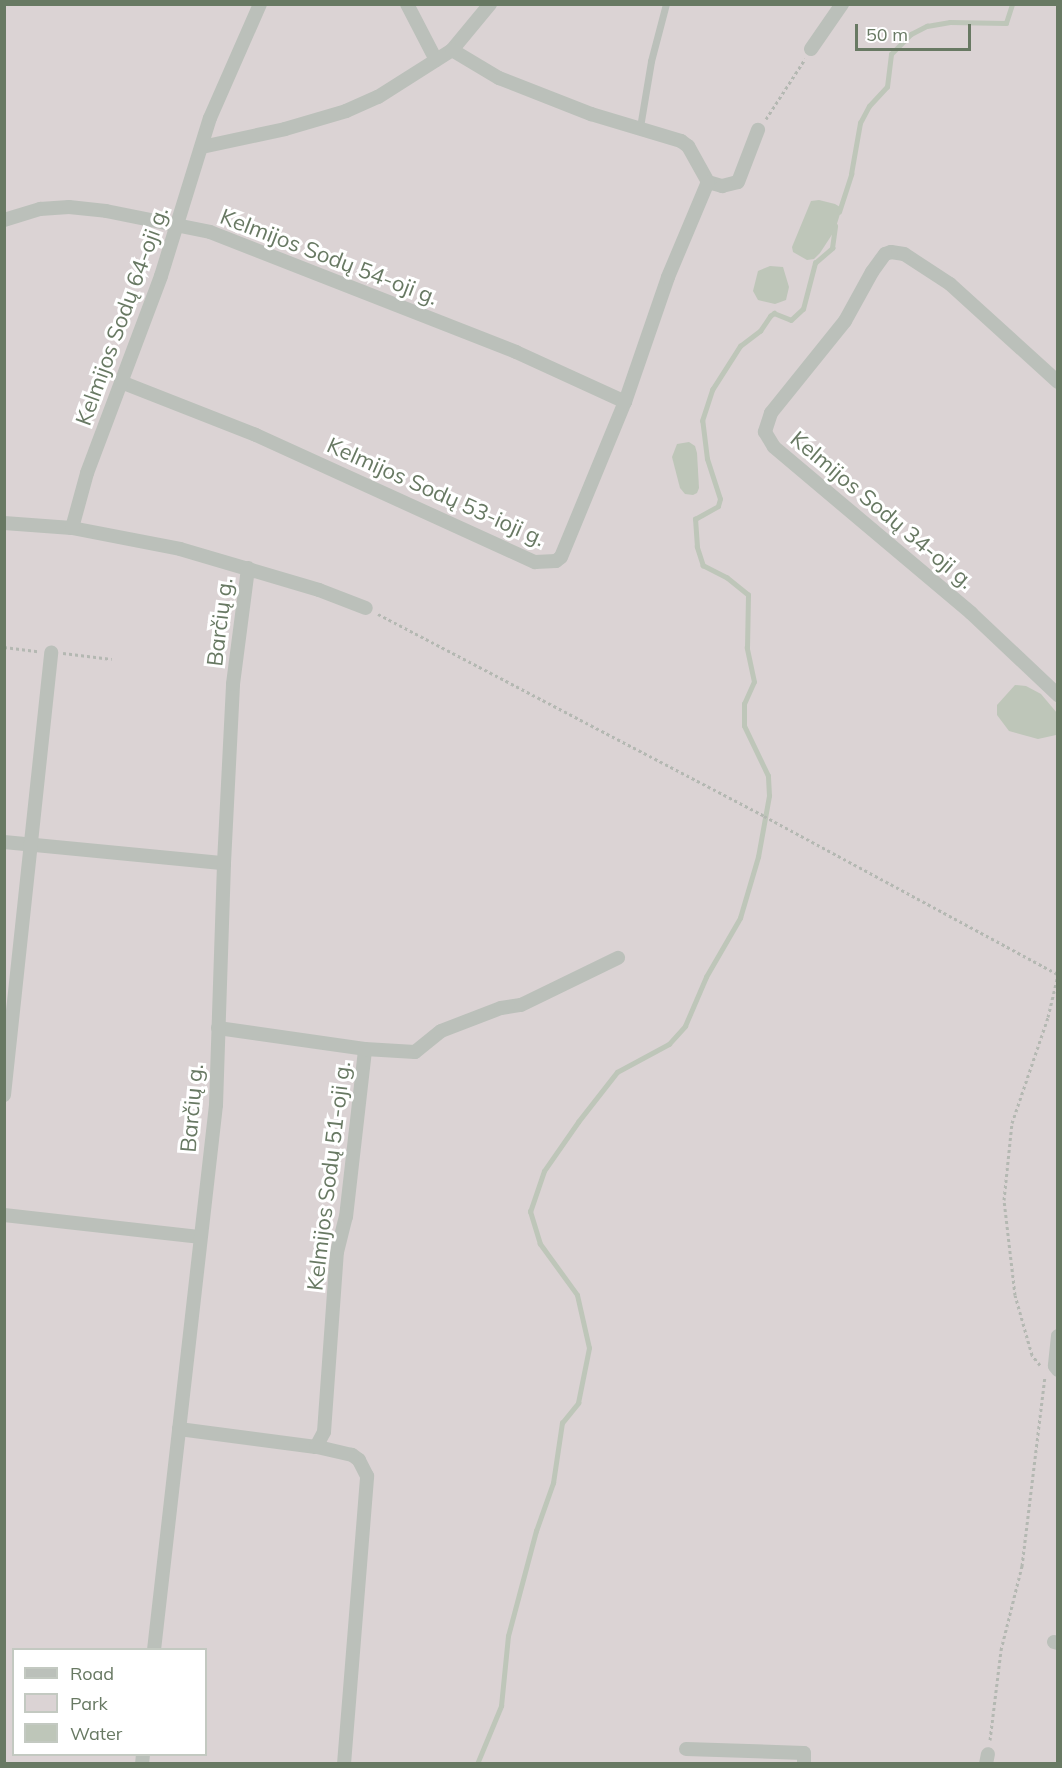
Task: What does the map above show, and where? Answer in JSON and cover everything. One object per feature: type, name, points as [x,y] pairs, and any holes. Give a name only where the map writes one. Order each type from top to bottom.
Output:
[{"type":"street","name":"Kelmijos Sodų 64-oji g.","points":[[72,528],[87,473],[178,225],[210,118],[260,4]]},
{"type":"street","points":[[407,4],[436,60]]},
{"type":"street","points":[[202,147],[285,129],[346,111],[378,97],[452,50],[490,4]]},
{"type":"street","points":[[811,49],[842,4]]},
{"type":"street","points":[[452,50],[500,78],[591,114],[681,141],[688,146],[708,182],[723,186],[738,182],[742,177],[758,130]]},
{"type":"street","name":"Kelmijos Sodų 53-ioji g.","points":[[121,382],[256,435],[536,562],[556,561],[561,556],[625,402],[668,277],[708,182]]},
{"type":"street","name":"Kelmijos Sodų 54-oji g.","points":[[4,219],[40,209],[69,207],[106,211],[210,232],[516,352],[625,402]]},
{"type":"street","name":"Kelmijos Sodų 34-oji g.","points":[[1058,382],[950,284],[904,254],[891,252],[885,254],[872,272],[845,321],[771,412],[766,422],[765,432],[774,447],[971,613],[1058,695]]},
{"type":"street","points":[[4,523],[72,528],[180,549],[248,568],[366,608]]},
{"type":"street","name":"Barčių g.","points":[[154,1648],[199,1237],[216,1105],[233,684],[248,568]]},
{"type":"street","points":[[4,1095],[7,1041],[51,652]]},
{"type":"street","points":[[4,842],[224,863]]},
{"type":"street","name":"Kelmijos Sodų 51-oji g.","points":[[316,1447],[324,1432],[337,1252],[346,1217],[365,1049],[415,1052],[441,1031],[501,1008],[521,1005],[618,958]]},
{"type":"street","points":[[218,1028],[365,1049]]},
{"type":"street","points":[[4,1215],[199,1237]]},
{"type":"street","points":[[1058,1336],[1055,1366],[1058,1370]]},
{"type":"street","points":[[179,1430],[316,1447],[352,1455],[359,1460],[367,1476],[344,1764]]},
{"type":"street","points":[[686,1749],[804,1753],[804,1764]]},
{"type":"lane","points":[[639,127],[651,60],[666,4]]},
{"type":"path","points":[[758,130],[811,49]]},
{"type":"path","points":[[366,608],[775,822],[1058,975],[1048,1017],[1012,1123],[1004,1200],[1015,1295],[1032,1355],[1046,1373],[1022,1566],[1001,1650],[987,1759]]},
{"type":"green space","points":[[5,5],[1057,5],[1057,1763],[5,1764]]},
{"type":"water","points":[[819,200],[840,207],[840,214],[835,230],[820,253],[814,259],[807,260],[793,252],[792,247],[811,201]]},
{"type":"water","points":[[770,266],[783,267],[789,287],[786,300],[775,304],[758,300],[753,291],[758,271]]},
{"type":"water","points":[[689,442],[695,446],[697,453],[699,488],[693,495],[685,494],[680,488],[672,457],[677,444]]},
{"type":"water","points":[[1015,685],[1026,686],[1041,694],[1057,713],[1056,735],[1038,739],[1009,731],[997,715],[997,705]]},
{"type":"waterway","points":[[839,212],[851,174],[860,123],[869,106],[887,87],[891,54],[911,34],[927,26],[950,22],[1006,23],[1012,4]]},
{"type":"waterway","points":[[477,1764],[501,1706],[508,1636],[536,1531],[553,1483],[562,1423],[578,1403],[589,1348],[577,1295],[540,1244],[530,1212],[544,1171],[617,1072],[669,1044],[685,1026],[706,977],[740,918],[758,857],[769,796],[768,776],[744,726],[744,704],[754,682],[747,648],[748,595],[727,578],[703,566],[697,547],[695,519],[718,506],[720,499],[707,459],[702,421],[712,390],[740,346],[760,331],[774,313],[791,320],[803,309],[815,263],[832,248],[835,226]]}]
